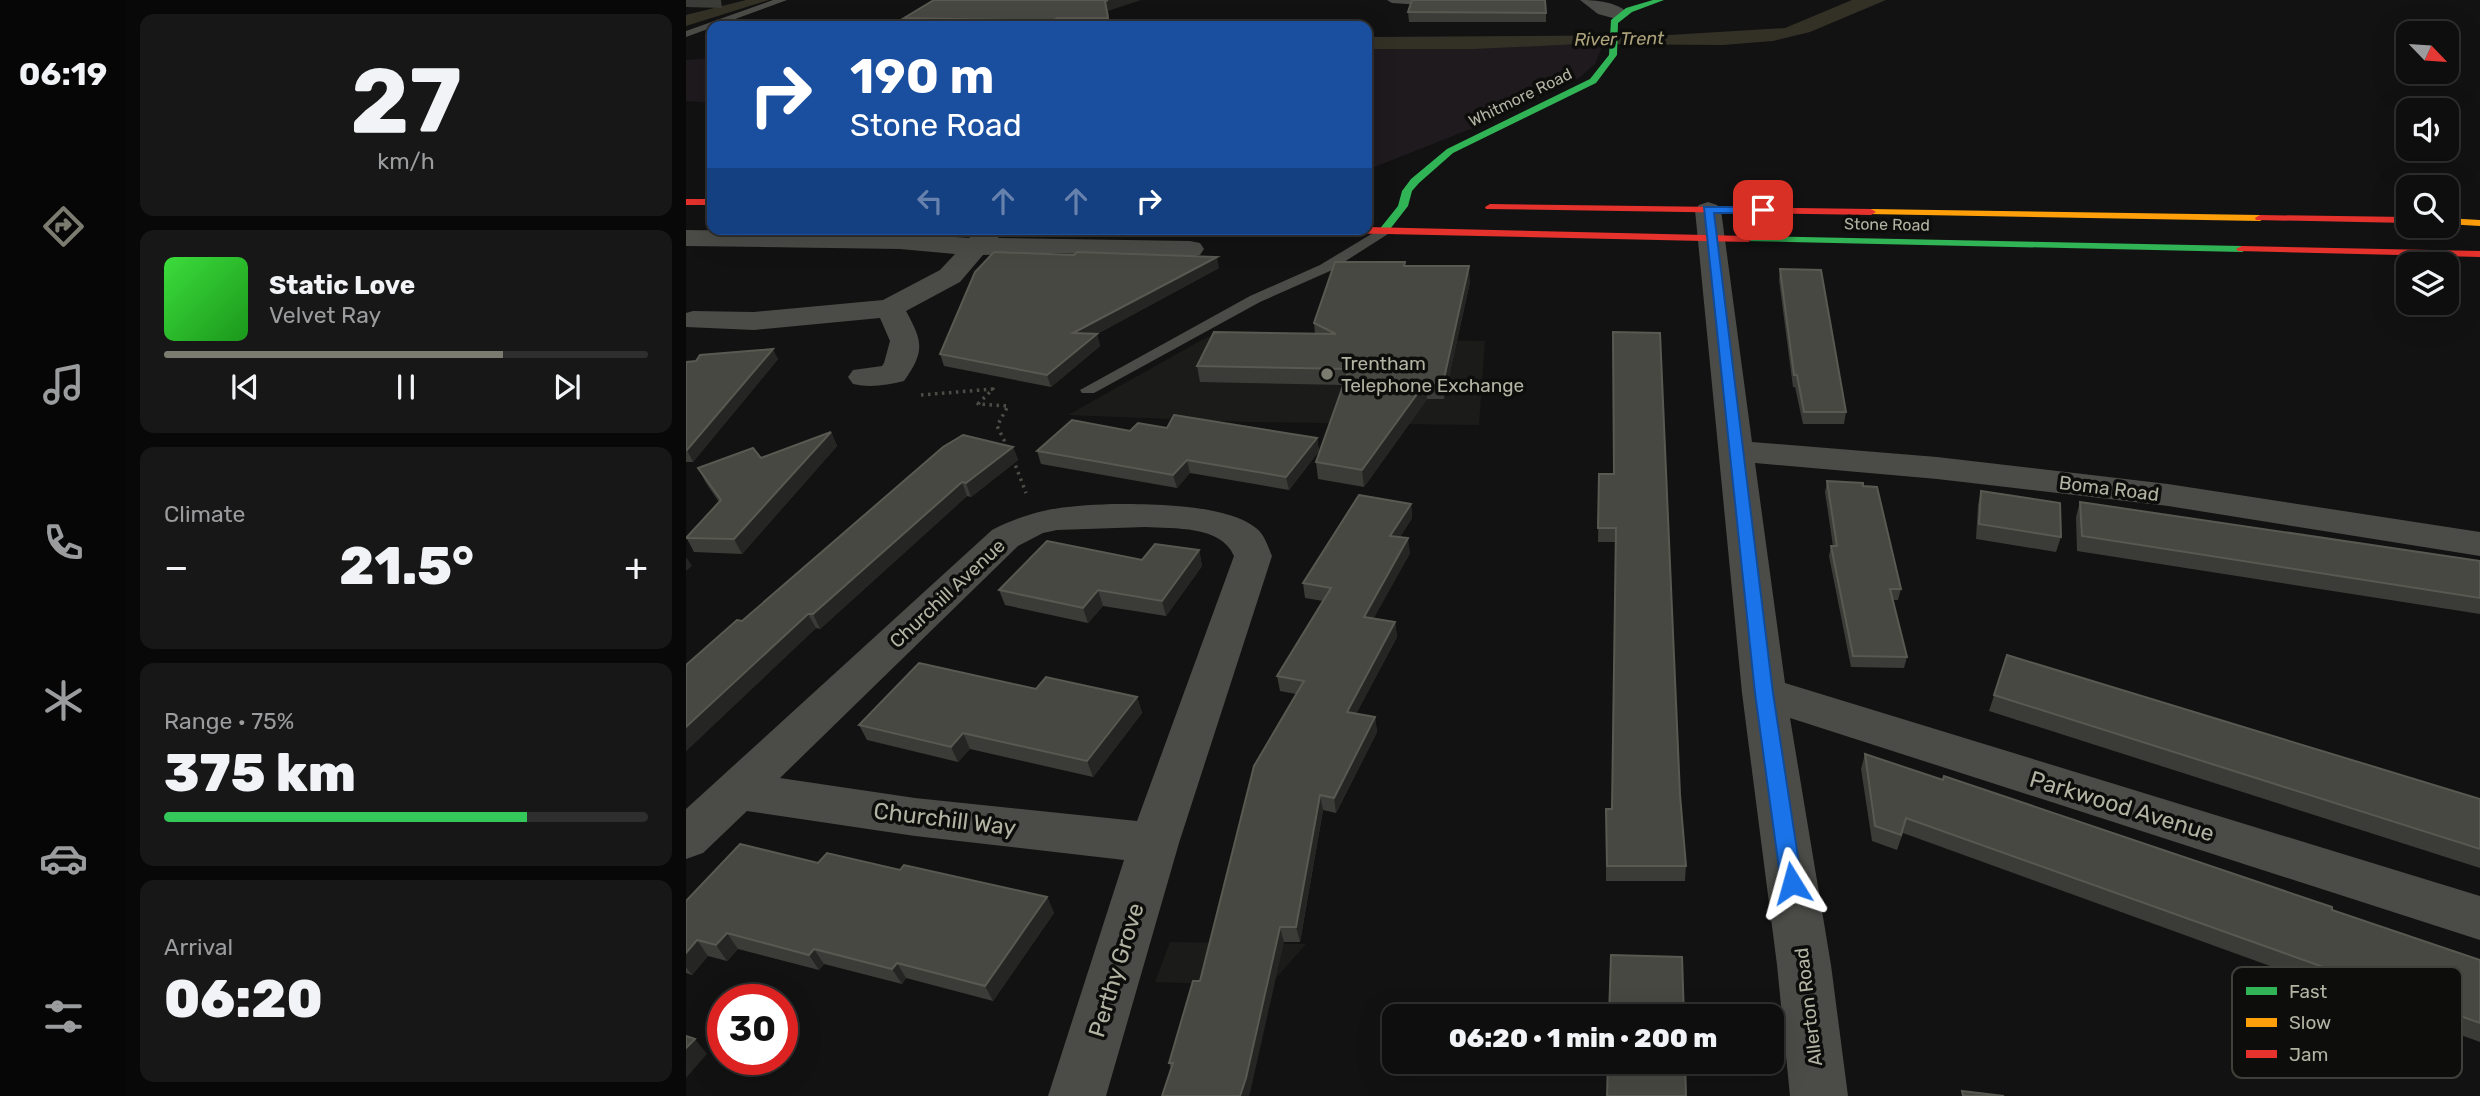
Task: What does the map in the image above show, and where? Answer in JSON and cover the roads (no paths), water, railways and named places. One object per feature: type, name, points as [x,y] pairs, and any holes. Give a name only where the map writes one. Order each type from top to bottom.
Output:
[{"type":"main road","points":[[1617,23],[1660,0]]},
{"type":"main road","name":"Whitmore Road","points":[[1382,231],[1409,206],[1407,191],[1415,181],[1450,152],[1593,80],[1607,67],[1617,50],[1617,23]]},
{"type":"main road","points":[[686,202],[707,202]]},
{"type":"main road","points":[[1379,205],[1409,206]]},
{"type":"main road","name":"Stone Road","points":[[1471,206],[1709,224],[2480,254]]},
{"type":"main road","points":[[686,218],[707,218]]},
{"type":"main road","name":"Stone Road","points":[[1372,231],[1709,224],[2396,220]]},
{"type":"main road","points":[[2459,222],[2480,223]]},
{"type":"street","points":[[1589,0],[1605,10],[1617,23]]},
{"type":"street","name":"Allerton Road","points":[[1709,224],[1764,693],[1804,965],[1819,1096]]},
{"type":"street","points":[[686,238],[900,241],[983,238],[1047,245],[1190,249]]},
{"type":"street","points":[[693,320],[754,321],[890,308],[950,276],[983,238]]},
{"type":"street","points":[[878,376],[907,351],[906,341],[890,308]]},
{"type":"street","name":"Boma Road","points":[[1735,451],[1937,468],[2168,495],[2480,544]]},
{"type":"street","name":"Churchill Avenue","points":[[686,839],[1005,538],[1037,522],[1084,514],[1200,519],[1223,523],[1243,536],[1253,556],[1154,843]]},
{"type":"street","name":"Parkwood Avenue","points":[[1764,693],[2480,918]]},
{"type":"street","name":"Churchill Way","points":[[738,791],[915,817],[1154,843]]},
{"type":"street","name":"Perthy Grove","points":[[1077,1096],[1154,843]]},
{"type":"lane","points":[[1392,0],[1440,3]]},
{"type":"lane","points":[[724,21],[782,1]]},
{"type":"lane","points":[[686,34],[707,27]]},
{"type":"lane","points":[[1088,390],[1255,299],[1325,268],[1382,231]]},
{"type":"water","points":[[746,0],[769,0],[686,26],[686,15]]},
{"type":"water","name":"River Trent","points":[[1852,0],[1886,0],[1810,32],[1773,41],[1723,45],[1581,44],[1474,49],[1372,49],[1372,37],[1669,35],[1785,28]]},
{"type":"place","name":"Trentham Telephone Exchange","points":[[1327,374]]}]
